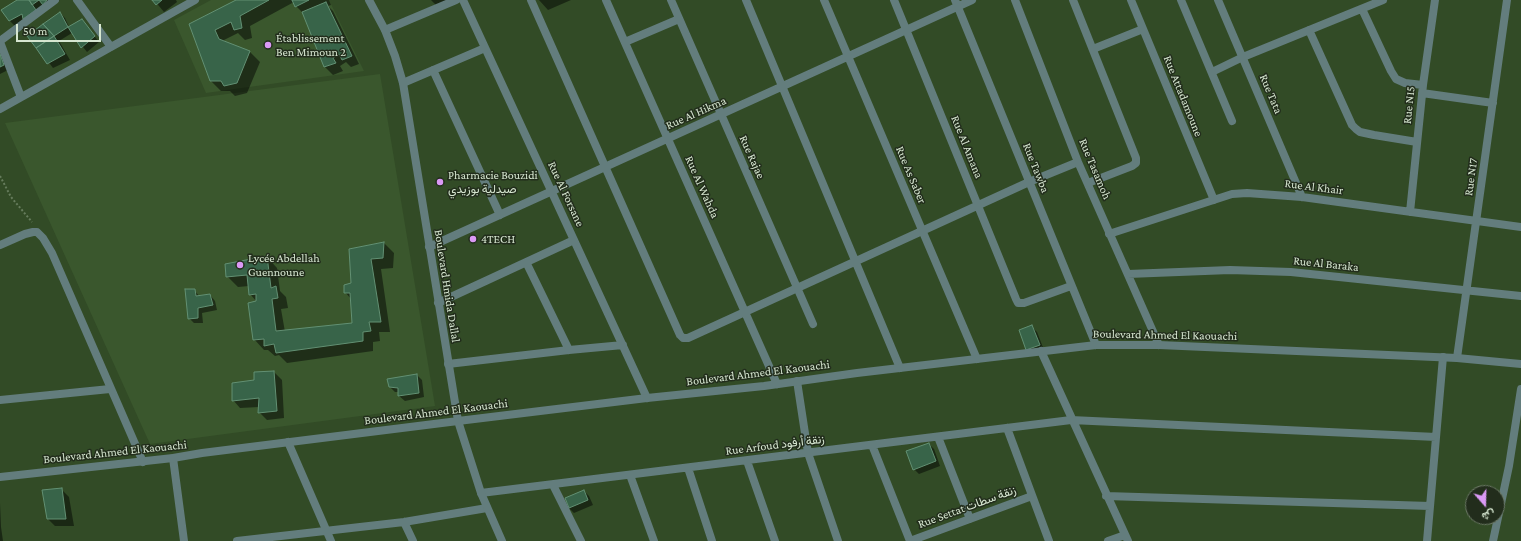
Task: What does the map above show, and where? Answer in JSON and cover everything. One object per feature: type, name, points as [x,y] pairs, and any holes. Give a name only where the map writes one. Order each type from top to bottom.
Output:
[{"type":"street","points":[[21,97],[0,42],[55,0]]},
{"type":"street","points":[[77,0],[111,47]]},
{"type":"street","points":[[0,109],[111,47],[184,2],[195,0]]},
{"type":"street","name":"Boulevard Hmida Dallal","points":[[369,0],[385,30],[403,83],[458,421],[481,493],[502,541]]},
{"type":"street","points":[[385,30],[456,0]]},
{"type":"street","name":"Rue Al Forsane","points":[[463,0],[647,398]]},
{"type":"street","points":[[531,0],[680,335],[683,338],[688,338],[978,205],[1078,162]]},
{"type":"street","name":"Rue Al Wahda","points":[[606,0],[777,384]]},
{"type":"street","name":"Rue Rajae","points":[[671,0],[813,324]]},
{"type":"street","points":[[746,0],[900,368]]},
{"type":"street","name":"Rue As Saber","points":[[824,0],[977,359]]},
{"type":"street","name":"Rue Al Amana","points":[[894,0],[1018,303],[1024,303],[1071,286]]},
{"type":"street","name":"Rue Al Hikma","points":[[429,247],[907,31],[956,3],[972,0]]},
{"type":"street","name":"Rue Tasamoh","points":[[1015,0],[1078,162],[1160,345]]},
{"type":"street","points":[[1073,0],[1136,158],[1136,163],[1132,166],[1088,183]]},
{"type":"street","name":"Rue Attadamoune","points":[[1131,0],[1214,200]]},
{"type":"street","points":[[1181,0],[1232,121]]},
{"type":"street","name":"Rue Tata","points":[[1218,0],[1302,197]]},
{"type":"street","points":[[1212,72],[1243,57],[1383,0]]},
{"type":"street","name":"Rue N15","points":[[1410,212],[1422,89],[1435,0]]},
{"type":"street","name":"Rue N17","points":[[1457,358],[1507,0]]},
{"type":"street","name":"Rue Tawba","points":[[956,3],[1096,345]]},
{"type":"street","points":[[1362,9],[1396,79],[1422,89],[1493,103]]},
{"type":"street","points":[[625,42],[679,19]]},
{"type":"street","points":[[1093,49],[1143,28]]},
{"type":"street","points":[[1309,30],[1352,125],[1360,132],[1417,142]]},
{"type":"street","points":[[403,83],[485,48]]},
{"type":"street","points":[[433,70],[500,215]]},
{"type":"street","name":"Rue Al Khair","points":[[1109,234],[1232,194],[1247,193],[1302,197],[1521,227]]},
{"type":"street","points":[[0,245],[25,234],[37,232],[43,238],[52,253],[142,462]]},
{"type":"street","points":[[438,303],[574,240]]},
{"type":"street","points":[[526,262],[568,350]]},
{"type":"street","name":"Rue Al Baraka","points":[[1128,274],[1230,270],[1291,272],[1521,296]]},
{"type":"street","points":[[448,364],[623,345]]},
{"type":"street","name":"Boulevard Ahmed El Kaouachi","points":[[0,477],[142,462],[458,421],[1096,345],[1160,345],[1443,357],[1521,364]]},
{"type":"street","points":[[1041,351],[1126,538],[1108,541]]},
{"type":"street","points":[[1427,541],[1443,357]]},
{"type":"street","points":[[797,381],[808,453],[838,541]]},
{"type":"street","points":[[0,400],[110,389]]},
{"type":"street","points":[[1493,541],[1509,466],[1521,389]]},
{"type":"street","name":"Rue Arfoud زنقة أرفود","points":[[481,493],[1072,420],[1436,436]]},
{"type":"street","points":[[1007,428],[1049,541]]},
{"type":"street","points":[[938,437],[970,519]]},
{"type":"street","points":[[288,442],[331,541]]},
{"type":"street","points":[[872,445],[910,541]]},
{"type":"street","points":[[173,458],[184,541]]},
{"type":"street","points":[[747,461],[775,541]]},
{"type":"street","points":[[688,468],[712,541]]},
{"type":"street","points":[[630,475],[654,541]]},
{"type":"street","points":[[553,485],[581,541]]},
{"type":"street","name":"Rue Settat زنقة سطات","points":[[910,541],[1032,496]]},
{"type":"street","points":[[1106,496],[1430,506]]},
{"type":"street","points":[[237,541],[257,540],[404,522],[487,508]]},
{"type":"street","points":[[404,522],[414,541]]},
{"type":"path","points":[[0,176],[11,197],[30,219],[37,232]]},
{"type":"shaded area","name":"Établissement Ben Mimoun 2","points":[[211,0],[329,0],[364,71],[206,93],[174,20]]},
{"type":"shaded area","name":"Lycée Abdellah Guennoune","points":[[380,74],[435,406],[150,444],[5,123]]},
{"type":"building","points":[[17,0],[29,0],[36,10],[23,19],[22,14],[9,21],[1,10]]},
{"type":"building","points":[[29,0],[39,0],[32,5]]},
{"type":"building","points":[[39,0],[47,0],[43,5]]},
{"type":"building","points":[[152,0],[162,0],[156,5]]},
{"type":"building","points":[[236,0],[269,0],[240,16],[242,28],[234,30],[231,22],[215,30],[219,39],[250,51],[237,83],[224,86],[221,81],[210,81],[189,24]]},
{"type":"building","points":[[292,0],[309,0],[295,7]]},
{"type":"building","points":[[326,2],[352,56],[342,60],[339,54],[333,58],[336,63],[324,67],[302,12]]},
{"type":"building","points":[[60,12],[68,27],[54,36],[43,24]]},
{"type":"building","points":[[82,19],[95,36],[81,48],[68,27]]},
{"type":"building","points":[[43,24],[54,36],[36,48],[27,36]]},
{"type":"building","points":[[54,36],[65,54],[47,64],[36,48]]},
{"type":"building","points":[[0,54],[4,65],[0,67]]},
{"type":"building","points":[[384,242],[383,258],[371,259],[381,322],[369,322],[371,331],[363,332],[363,341],[276,353],[274,344],[264,346],[264,339],[253,340],[248,303],[256,301],[256,294],[249,295],[247,275],[226,277],[225,264],[267,256],[271,288],[276,286],[278,298],[272,299],[276,331],[352,323],[350,293],[344,293],[344,285],[351,283],[349,249]]},
{"type":"building","points":[[185,289],[195,289],[196,296],[210,294],[213,305],[198,308],[198,318],[188,319]]},
{"type":"building","points":[[1032,325],[1040,345],[1026,350],[1019,330]]},
{"type":"building","points":[[274,371],[277,411],[258,413],[259,398],[232,401],[232,383],[254,380],[254,372]]},
{"type":"building","points":[[417,374],[419,393],[398,396],[398,388],[389,387],[387,379]]},
{"type":"building","points":[[929,443],[936,461],[913,470],[906,451]]},
{"type":"building","points":[[62,488],[66,519],[47,519],[42,490]]},
{"type":"building","points":[[584,490],[588,500],[569,508],[565,498]]},
{"type":"place","name":"Établissement Ben Mimoun 2","points":[[268,45]]},
{"type":"place","name":"Pharmacie Bouzidi صيدلية بوزيدي","points":[[440,182]]},
{"type":"place","name":"4TECH","points":[[473,239]]},
{"type":"place","name":"Lycée Abdellah Guennoune","points":[[240,265]]}]
